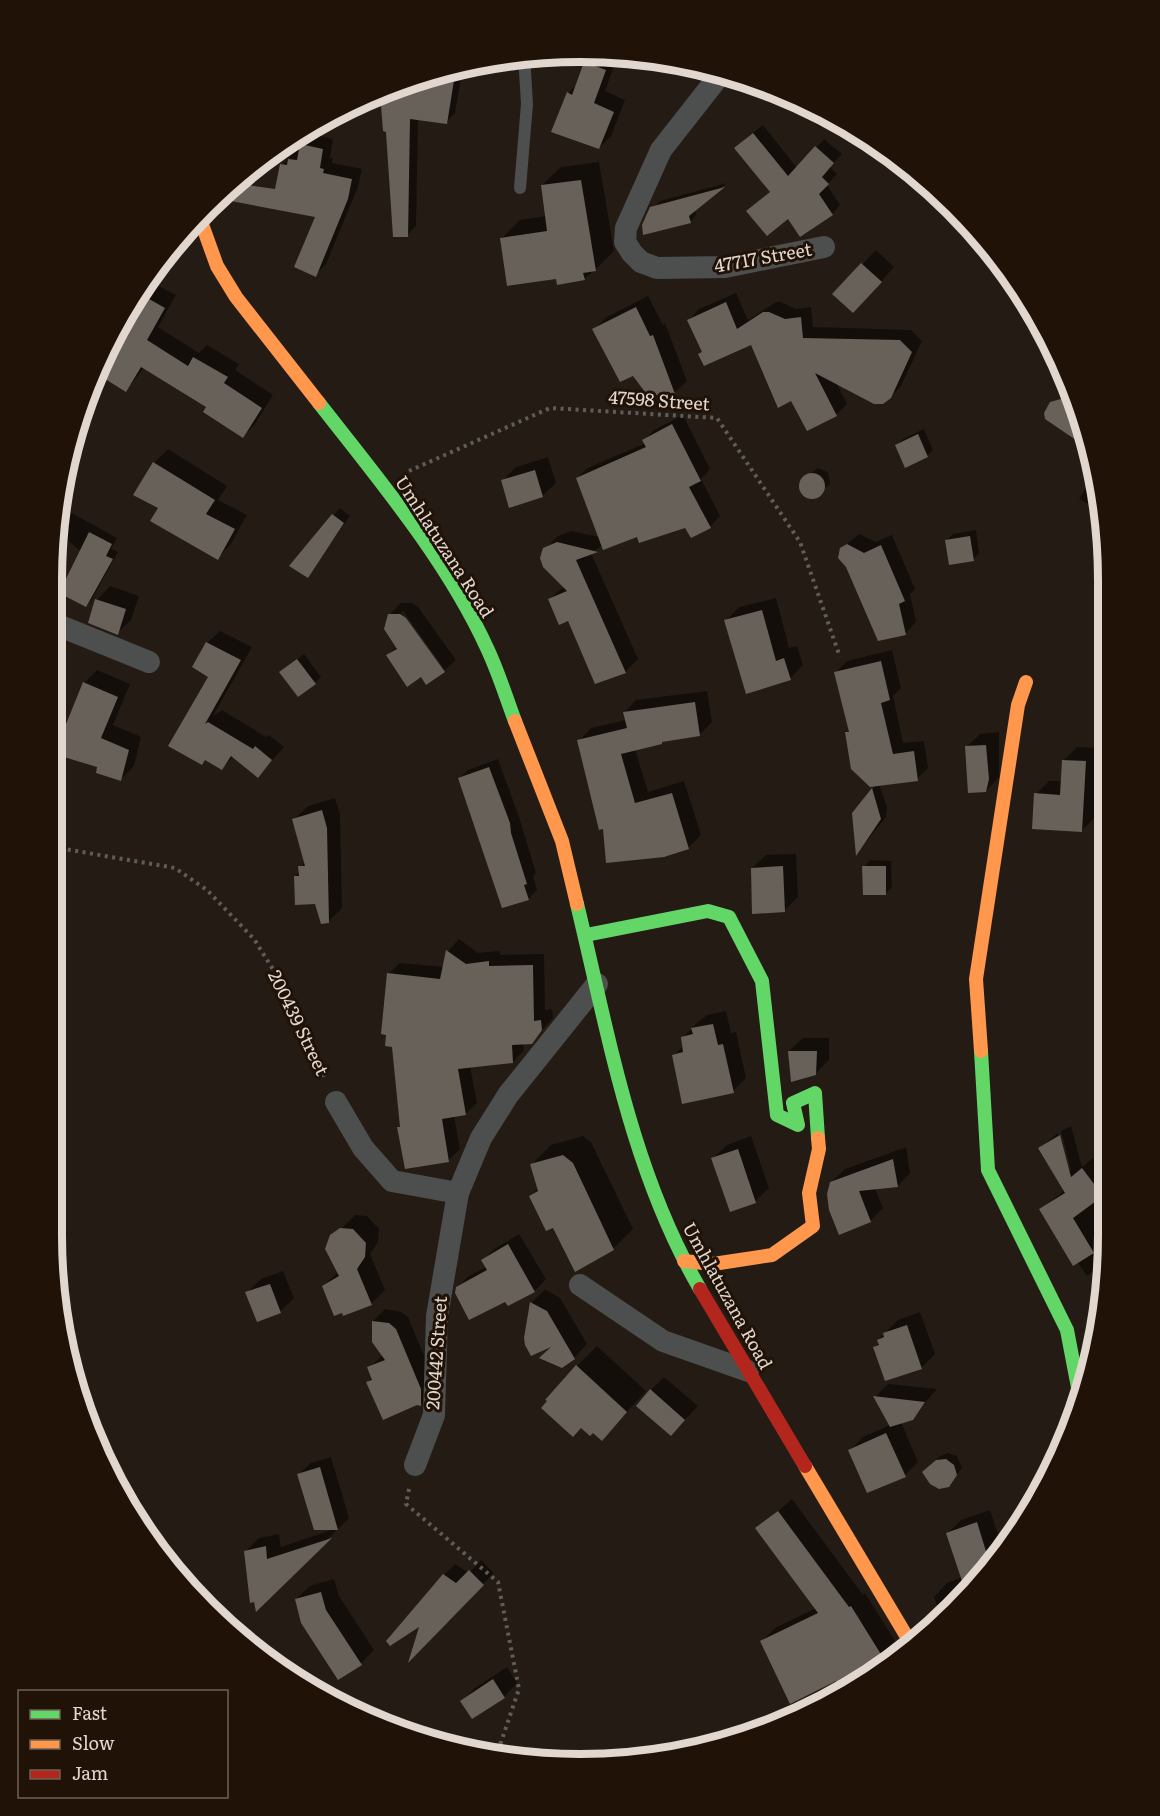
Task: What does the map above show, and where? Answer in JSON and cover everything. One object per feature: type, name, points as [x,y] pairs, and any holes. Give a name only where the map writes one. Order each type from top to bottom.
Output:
[{"type":"street","name":"47717 Street","points":[[716,80],[661,150],[626,228],[625,242],[632,254],[641,262],[657,268],[725,267],[824,247]]},
{"type":"street","name":"Umhlatuzana Road","points":[[203,224],[218,266],[252,321],[381,483],[457,593],[487,648],[562,841],[645,1173],[684,1261],[907,1638]]},
{"type":"street","points":[[62,627],[149,662]]},
{"type":"street","points":[[1026,682],[1018,705],[976,979],[988,1170],[1067,1330],[1077,1383]]},
{"type":"street","points":[[586,936],[708,910],[729,917],[762,981],[777,1115],[798,1125],[793,1103],[815,1093],[819,1149],[809,1193],[813,1226],[771,1255],[713,1264],[684,1261]]},
{"type":"street","name":"200442 Street","points":[[415,1465],[434,1415],[437,1316],[458,1193],[480,1138],[508,1095],[597,984]]},
{"type":"street","points":[[336,1102],[363,1148],[392,1181],[458,1193]]},
{"type":"street","points":[[580,1285],[663,1341],[748,1371]]},
{"type":"lane","points":[[520,188],[527,104],[525,65]]},
{"type":"path","name":"47598 Street","points":[[381,483],[550,408],[717,418],[800,542],[840,657]]},
{"type":"path","name":"200439 Street","points":[[62,849],[176,868],[207,890],[254,939],[284,987],[336,1102]]},
{"type":"path","points":[[415,1465],[406,1504],[498,1582],[519,1689],[499,1748]]},
{"type":"building","points":[[584,62],[606,70],[594,103],[614,112],[599,149],[551,132],[567,92],[572,95]]},
{"type":"building","points":[[455,77],[447,124],[410,119],[408,237],[393,237],[386,132],[383,131],[381,102]]},
{"type":"building","points":[[753,133],[788,176],[815,146],[834,163],[822,177],[829,184],[819,194],[833,215],[800,237],[788,219],[767,236],[746,211],[770,192],[734,148]]},
{"type":"building","points":[[300,144],[323,149],[320,168],[324,169],[323,173],[352,179],[348,199],[316,277],[294,267],[315,217],[231,201],[232,196],[245,185],[275,189],[280,164],[287,165],[288,159],[297,160]]},
{"type":"building","points":[[581,180],[596,271],[583,273],[585,280],[557,285],[556,279],[507,286],[500,238],[547,231],[541,185]]},
{"type":"building","points":[[725,187],[689,216],[691,223],[643,235],[642,225],[650,207]]},
{"type":"building","points":[[861,263],[882,282],[853,313],[832,294]]},
{"type":"building","points":[[146,297],[165,308],[147,340],[188,366],[193,357],[228,377],[224,383],[262,408],[243,438],[203,412],[206,407],[141,367],[126,392],[103,378],[115,351]]},
{"type":"building","points":[[726,302],[737,329],[763,312],[769,312],[785,319],[801,317],[803,338],[900,340],[912,352],[891,398],[883,404],[874,404],[815,373],[837,416],[807,431],[791,401],[778,408],[751,345],[704,366],[698,354],[702,352],[687,320]]},
{"type":"building","points":[[636,307],[650,336],[653,335],[675,394],[648,396],[633,376],[620,382],[592,329]]},
{"type":"building","points":[[1065,398],[1080,443],[1045,419],[1044,413],[1050,402]]},
{"type":"building","points":[[672,424],[701,481],[689,487],[711,528],[691,538],[685,528],[639,543],[637,537],[603,550],[576,478],[646,447],[642,440]]},
{"type":"building","points":[[918,434],[928,457],[905,468],[895,445]]},
{"type":"building","points":[[153,462],[215,500],[206,514],[235,529],[218,560],[150,521],[158,508],[133,495]]},
{"type":"building","points":[[535,470],[543,497],[509,508],[501,480]]},
{"type":"building","points":[[812,473],[821,477],[825,486],[821,495],[812,499],[803,495],[799,486],[803,477]]},
{"type":"building","points":[[332,514],[344,523],[308,578],[289,566]]},
{"type":"building","points":[[89,532],[112,544],[106,556],[113,559],[86,607],[62,595],[62,587]]},
{"type":"building","points":[[970,536],[974,561],[949,565],[945,540]]},
{"type":"building","points":[[557,542],[598,552],[576,560],[626,673],[595,684],[568,621],[559,625],[548,599],[567,591],[543,567],[540,558],[543,548]]},
{"type":"building","points":[[847,544],[864,553],[881,545],[905,601],[899,604],[906,635],[878,641],[846,567],[838,558],[840,548]]},
{"type":"building","points":[[95,599],[126,609],[118,635],[88,623]]},
{"type":"building","points":[[762,610],[776,661],[784,658],[791,680],[746,694],[724,620]]},
{"type":"building","points":[[388,614],[400,614],[406,618],[445,672],[426,685],[421,677],[407,687],[386,655],[397,649],[384,629]]},
{"type":"building","points":[[206,642],[241,660],[205,724],[208,722],[253,749],[255,746],[272,760],[258,778],[231,756],[222,770],[205,760],[202,765],[168,746],[208,677],[192,667]]},
{"type":"building","points":[[297,659],[316,684],[298,697],[279,672]]},
{"type":"building","points":[[881,661],[890,700],[881,703],[893,754],[914,751],[918,781],[870,787],[851,769],[845,732],[849,732],[834,672]]},
{"type":"building","points":[[83,682],[118,697],[101,738],[129,750],[121,781],[96,773],[97,767],[62,756],[62,734]]},
{"type":"building","points":[[695,702],[700,736],[662,742],[662,744],[621,754],[635,803],[672,793],[689,849],[664,857],[606,863],[603,829],[599,830],[577,740],[627,728],[623,712]]},
{"type":"building","points":[[986,745],[989,779],[986,792],[968,793],[965,746]]},
{"type":"building","points":[[1062,760],[1086,761],[1082,832],[1032,829],[1034,793],[1060,795]]},
{"type":"building","points":[[489,767],[510,823],[527,884],[524,885],[529,900],[502,908],[458,778]]},
{"type":"building","points":[[872,788],[881,819],[856,856],[852,813]]},
{"type":"building","points":[[322,810],[327,828],[329,923],[321,924],[315,904],[295,905],[294,876],[299,876],[298,866],[305,866],[292,819]]},
{"type":"building","points":[[783,866],[785,912],[752,914],[751,868]]},
{"type":"building","points":[[862,866],[886,866],[886,895],[863,895]]},
{"type":"building","points":[[446,950],[466,964],[489,961],[489,966],[533,965],[534,1021],[541,1020],[542,1030],[532,1044],[512,1045],[513,1063],[458,1069],[466,1115],[442,1119],[449,1162],[405,1169],[397,1127],[400,1127],[392,1047],[385,1046],[386,1035],[381,1034],[387,973],[440,979]]},
{"type":"building","points":[[713,1024],[718,1045],[723,1044],[734,1093],[682,1104],[672,1055],[683,1052],[681,1037],[693,1034],[691,1028]]},
{"type":"building","points":[[788,1051],[817,1051],[816,1075],[791,1082]]},
{"type":"building","points":[[1060,1135],[1071,1177],[1082,1168],[1098,1189],[1098,1200],[1073,1218],[1094,1253],[1073,1266],[1039,1209],[1065,1193],[1038,1148]]},
{"type":"building","points":[[738,1149],[756,1203],[730,1212],[711,1158]]},
{"type":"building","points":[[563,1155],[573,1163],[614,1250],[575,1272],[553,1228],[546,1231],[529,1196],[538,1191],[530,1164]]},
{"type":"building","points":[[893,1159],[898,1187],[859,1191],[871,1222],[839,1235],[829,1210],[827,1194],[830,1182]]},
{"type":"building","points":[[340,1228],[353,1229],[366,1243],[365,1257],[357,1269],[372,1305],[343,1316],[342,1313],[334,1316],[322,1286],[339,1276],[325,1249],[330,1235]]},
{"type":"building","points":[[508,1244],[535,1292],[508,1306],[505,1302],[469,1320],[455,1293],[456,1287],[487,1270],[481,1260]]},
{"type":"building","points":[[270,1284],[281,1313],[257,1322],[245,1292]]},
{"type":"building","points":[[530,1302],[547,1311],[575,1359],[562,1368],[539,1358],[551,1347],[531,1356],[525,1345],[524,1338]]},
{"type":"building","points":[[372,1321],[389,1323],[396,1329],[421,1389],[421,1406],[417,1405],[383,1420],[366,1382],[372,1380],[367,1367],[385,1360],[372,1342]]},
{"type":"building","points":[[907,1325],[922,1369],[885,1381],[873,1347],[879,1345],[877,1340],[884,1337],[883,1333]]},
{"type":"building","points":[[576,1365],[627,1412],[602,1441],[593,1433],[590,1436],[581,1428],[573,1437],[541,1408],[547,1401],[545,1400]]},
{"type":"building","points":[[650,1389],[685,1420],[671,1436],[636,1406]]},
{"type":"building","points":[[873,1396],[925,1402],[913,1420],[890,1427]]},
{"type":"building","points":[[886,1433],[906,1477],[867,1493],[848,1450]]},
{"type":"building","points":[[946,1459],[954,1465],[957,1475],[949,1487],[939,1489],[930,1484],[922,1472],[936,1460]]},
{"type":"building","points":[[320,1467],[338,1530],[314,1530],[297,1474]]},
{"type":"building","points":[[778,1511],[849,1607],[851,1606],[882,1656],[838,1684],[836,1681],[790,1704],[760,1641],[818,1613],[755,1528]]},
{"type":"building","points":[[977,1522],[988,1556],[963,1585],[946,1533]]},
{"type":"building","points":[[332,1538],[256,1612],[254,1602],[250,1603],[244,1551],[266,1546],[267,1559]]},
{"type":"building","points":[[469,1570],[484,1585],[408,1663],[419,1627],[390,1646],[386,1641],[443,1574],[456,1583]]},
{"type":"building","points":[[321,1592],[326,1610],[362,1665],[338,1680],[301,1623],[295,1599]]},
{"type":"building","points":[[493,1679],[505,1698],[472,1719],[460,1701]]},
{"type":"traffic: fast","points":[[319,403],[388,491],[452,583],[487,648],[515,721]]},
{"type":"traffic: fast","points":[[577,904],[612,1052],[639,1150],[676,1244],[700,1289]]},
{"type":"traffic: fast","points":[[586,935],[708,911],[729,917],[762,981],[777,1115],[798,1125],[793,1103],[815,1093],[818,1138]]},
{"type":"traffic: fast","points":[[981,1051],[988,1170],[1067,1330],[1077,1383]]},
{"type":"traffic: slow","points":[[202,225],[217,266],[236,297],[319,403]]},
{"type":"traffic: slow","points":[[981,1051],[976,979],[1018,705],[1026,682]]},
{"type":"traffic: slow","points":[[515,721],[562,841],[577,904]]},
{"type":"traffic: slow","points":[[684,1261],[713,1264],[772,1255],[813,1226],[809,1193],[819,1149],[818,1138]]},
{"type":"traffic: slow","points":[[805,1466],[907,1638]]},
{"type":"traffic: jam","points":[[700,1289],[805,1466]]}]
